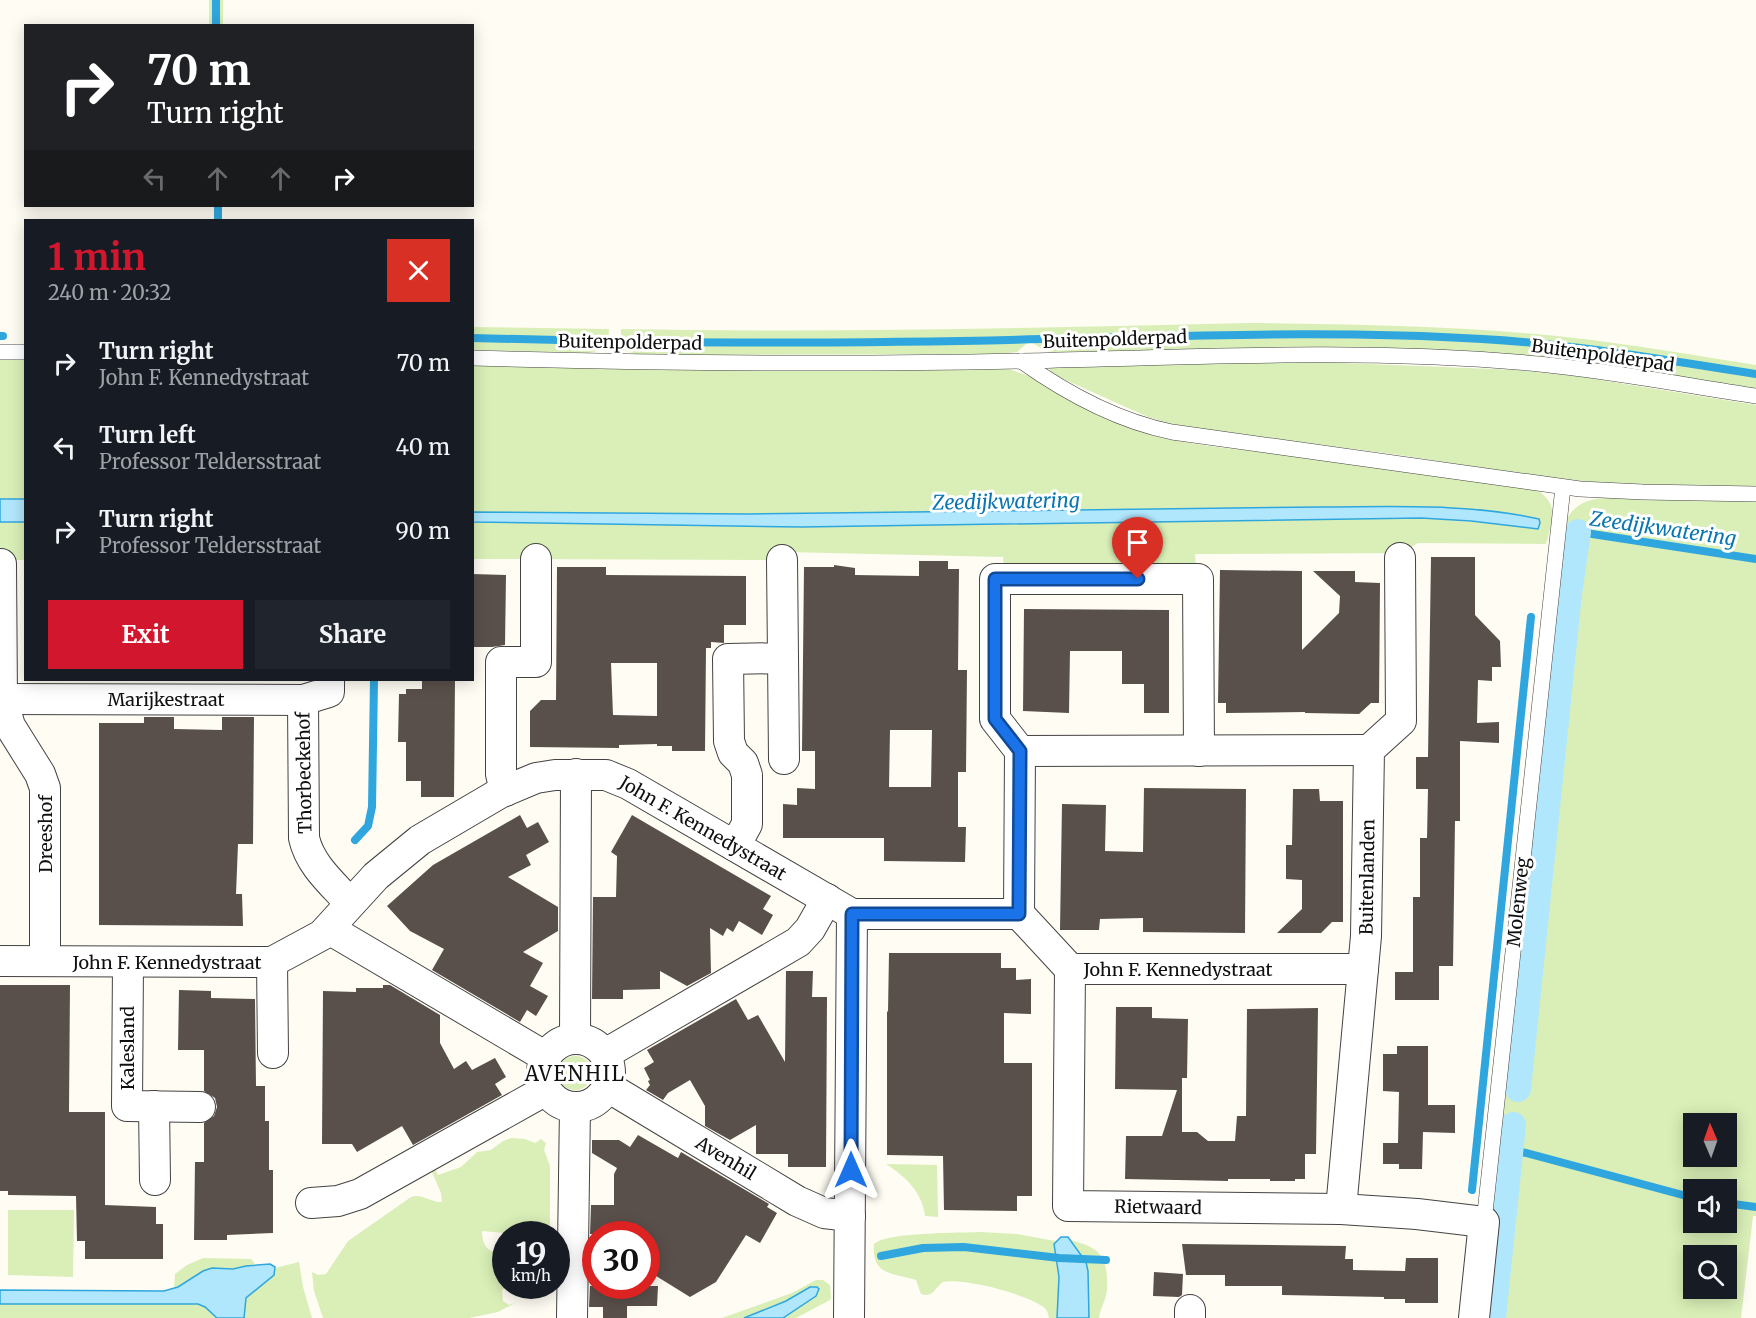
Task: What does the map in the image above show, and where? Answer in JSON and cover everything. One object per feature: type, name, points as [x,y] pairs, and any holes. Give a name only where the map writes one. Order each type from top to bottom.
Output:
[{"type":"street","points":[[1020,751],[1369,750],[1401,721],[1400,558]]},
{"type":"street","points":[[505,791],[501,774],[501,662],[536,662],[536,559]]},
{"type":"street","points":[[782,560],[783,759]]},
{"type":"street","points":[[0,564],[24,564]]},
{"type":"street","name":"Dreeshof","points":[[0,564],[1,687],[10,726],[40,774],[45,788],[45,961]]},
{"type":"street","points":[[1019,914],[1020,751],[995,719],[995,579],[1198,579],[1199,751]]},
{"type":"street","points":[[735,846],[747,824],[747,775],[743,763],[734,753],[729,741],[728,659],[783,658]]},
{"type":"street","name":"Marijkestraat","points":[[1,687],[320,690]]},
{"type":"street","name":"Thorbeckehof","points":[[320,690],[304,838],[306,847],[316,865],[350,903]]},
{"type":"street","name":"Buitenlanden","points":[[1341,1209],[1364,969],[1369,750]]},
{"type":"street","points":[[575,1039],[576,774]]},
{"type":"street","name":"John F. Kennedystraat","points":[[0,961],[272,962],[309,943],[329,929],[376,876],[420,840],[505,791],[545,776],[576,774],[606,776],[621,780],[840,907],[1019,914],[1070,969],[1364,969]]},
{"type":"street","points":[[605,1054],[798,942],[810,929],[840,907]]},
{"type":"street","points":[[840,907],[850,1216],[849,1318],[867,1318]]},
{"type":"street","points":[[329,929],[546,1057]]},
{"type":"street","name":"Kalesland","points":[[128,962],[127,1106],[200,1107]]},
{"type":"street","points":[[272,962],[273,1053]]},
{"type":"street","name":"Rietwaard","points":[[1070,969],[1068,1206],[1341,1209],[1417,1214],[1484,1222]]},
{"type":"street","points":[[575,1039],[586,1040],[597,1045],[605,1054],[610,1076],[608,1087],[594,1102],[575,1107],[564,1105],[553,1099],[542,1079],[542,1067],[553,1047],[563,1041],[575,1039]]},
{"type":"street","name":"Avenhil","points":[[608,1087],[797,1201],[824,1213],[850,1216]]},
{"type":"street","points":[[311,1203],[338,1201],[360,1194],[546,1090]]},
{"type":"street","name":"Kalesland","points":[[154,1106],[154,1180]]},
{"type":"street","points":[[572,1318],[575,1107]]},
{"type":"street","name":"Molenweg","points":[[1474,1318],[1484,1222]]},
{"type":"lane","points":[[0,352],[24,352]]},
{"type":"lane","name":"Buitenpolderpad","points":[[474,358],[700,362],[1021,361],[1294,355],[1434,358],[1540,364],[1756,396]]},
{"type":"lane","points":[[1021,361],[1057,385],[1089,402],[1137,424],[1154,428],[1563,487],[1606,491],[1756,494]]},
{"type":"lane","name":"Molenweg","points":[[1484,1222],[1563,487]]},
{"type":"green space","points":[[209,0],[223,0],[223,24],[209,24]]},
{"type":"green space","points":[[1247,323],[1447,328],[1590,340],[1756,365],[1756,389],[1346,348],[1055,352],[1046,351],[1031,342],[1017,352],[1001,354],[638,355],[624,350],[621,344],[621,329],[856,330]]},
{"type":"green space","points":[[474,327],[609,329],[608,343],[604,349],[589,353],[474,350]]},
{"type":"green space","points":[[24,357],[24,499],[0,499],[0,358]]},
{"type":"green space","points":[[1318,362],[1517,370],[1575,376],[1756,405],[1756,487],[1618,484],[1555,479],[1171,424],[1148,417],[1052,374],[1049,368],[1052,365]]},
{"type":"green space","points":[[474,363],[1006,368],[1032,377],[1137,431],[1157,436],[1199,444],[1537,490],[1552,508],[1552,521],[1546,544],[1418,543],[1401,553],[1195,554],[1196,567],[1004,568],[1003,557],[786,552],[780,560],[474,559],[474,522],[801,527],[1335,518],[1421,518],[1500,524],[1540,521],[1519,515],[1480,510],[1381,507],[749,514],[474,512]]},
{"type":"green space","points":[[1614,497],[1756,501],[1756,1216],[1753,1216],[1741,1318],[1482,1318],[1566,520],[1580,505],[1593,500]]},
{"type":"green space","points":[[0,522],[24,522],[24,560],[0,560]]},
{"type":"green space","points":[[575,1056],[587,1061],[592,1073],[587,1085],[575,1090],[563,1085],[558,1073],[563,1061]]},
{"type":"green space","points":[[511,1138],[525,1139],[535,1143],[541,1139],[546,1143],[544,1150],[550,1166],[550,1221],[492,1221],[492,1232],[482,1231],[483,1242],[492,1251],[492,1299],[503,1299],[509,1305],[517,1302],[498,1312],[469,1318],[323,1318],[314,1291],[312,1272],[318,1275],[326,1274],[348,1241],[411,1197],[419,1196],[442,1202],[441,1193],[429,1165],[432,1163],[438,1175],[461,1167],[477,1152],[491,1150]]},
{"type":"green space","points":[[886,1164],[937,1165],[938,1217],[925,1216],[917,1192],[900,1174]]},
{"type":"green space","points":[[8,1210],[74,1210],[73,1277],[8,1275]]},
{"type":"green space","points":[[980,1232],[1017,1234],[1055,1241],[1059,1277],[1057,1318],[1049,1318],[1045,1308],[1034,1301],[1009,1292],[965,1282],[943,1282],[931,1294],[921,1294],[916,1280],[892,1274],[880,1268],[874,1254],[874,1244],[893,1237]]},
{"type":"green space","points":[[1070,1240],[1096,1250],[1106,1267],[1107,1288],[1099,1318],[1089,1318],[1086,1262]]},
{"type":"green space","points":[[203,1258],[251,1259],[255,1264],[238,1269],[212,1268],[174,1289],[175,1274],[187,1265]]},
{"type":"green space","points":[[299,1262],[312,1318],[244,1318],[246,1298],[274,1275],[275,1268]]},
{"type":"green space","points":[[816,1280],[823,1280],[830,1285],[830,1300],[796,1318],[783,1318],[816,1296],[810,1287],[786,1301],[744,1318],[722,1318],[792,1293]]},
{"type":"green space","points":[[0,1304],[198,1304],[217,1318],[0,1318]]},
{"type":"water","points":[[0,499],[24,499],[24,522],[0,522]]},
{"type":"water","points":[[1402,507],[1485,510],[1539,519],[1540,523],[1538,529],[1421,518],[801,527],[474,522],[474,512],[749,514]]},
{"type":"water","points":[[1061,1237],[1068,1237],[1086,1262],[1089,1318],[1057,1318],[1059,1277],[1054,1244]]},
{"type":"water","points":[[270,1264],[275,1267],[274,1275],[246,1298],[244,1318],[217,1318],[198,1304],[0,1304],[0,1290],[164,1291],[178,1287],[212,1268],[233,1269]]},
{"type":"water","points":[[810,1287],[819,1289],[816,1296],[783,1318],[744,1318],[786,1301]]},
{"type":"building","points":[[1431,557],[1475,557],[1475,615],[1500,641],[1501,667],[1492,667],[1492,681],[1478,680],[1477,723],[1499,722],[1499,743],[1460,741],[1460,821],[1455,821],[1453,966],[1439,966],[1439,1000],[1395,1000],[1395,972],[1413,972],[1413,897],[1420,897],[1420,838],[1427,838],[1428,789],[1416,789],[1416,757],[1428,757]]},
{"type":"building","points":[[919,561],[948,561],[948,569],[959,569],[958,670],[967,670],[966,772],[958,772],[958,827],[966,827],[965,862],[884,861],[884,838],[783,838],[783,804],[797,805],[797,788],[815,789],[815,751],[802,751],[804,567],[834,567],[834,565],[855,568],[855,575],[919,576]],"holes":[[[890,730],[932,730],[931,787],[889,787]]]},
{"type":"building","points":[[557,567],[606,567],[606,575],[746,576],[746,625],[724,625],[724,643],[711,642],[711,648],[706,648],[705,751],[672,751],[672,746],[657,746],[657,744],[619,745],[619,748],[530,747],[530,711],[541,700],[556,700]],"holes":[[[611,663],[657,663],[657,716],[613,715]]]},
{"type":"building","points":[[1220,570],[1302,571],[1302,650],[1339,613],[1340,596],[1313,571],[1355,571],[1355,582],[1380,583],[1379,703],[1371,703],[1359,714],[1226,713],[1226,703],[1218,703]]},
{"type":"building","points":[[474,574],[506,575],[505,645],[474,647]]},
{"type":"building","points":[[1024,609],[1169,610],[1169,713],[1144,713],[1144,684],[1122,684],[1122,651],[1070,651],[1069,713],[1023,711]]},
{"type":"building","points":[[422,681],[455,681],[454,797],[421,797],[421,781],[406,781],[406,742],[398,742],[399,694],[406,694],[406,689],[422,689]]},
{"type":"building","points":[[144,717],[174,717],[174,729],[222,730],[222,717],[254,717],[253,844],[238,844],[236,894],[242,894],[243,926],[99,925],[99,723],[144,723]]},
{"type":"building","points":[[1144,788],[1246,789],[1245,933],[1143,932],[1143,918],[1100,919],[1099,930],[1060,930],[1062,804],[1106,805],[1105,851],[1143,852]]},
{"type":"building","points":[[1293,789],[1319,789],[1320,801],[1343,801],[1343,922],[1332,922],[1321,933],[1277,933],[1302,909],[1302,880],[1286,879],[1286,845],[1292,845]]},
{"type":"building","points":[[520,815],[527,828],[538,822],[549,842],[526,855],[531,865],[508,877],[558,907],[558,931],[523,952],[543,963],[530,986],[548,996],[536,1016],[527,1010],[520,1022],[432,970],[444,949],[410,931],[387,906],[433,865]]},
{"type":"building","points":[[632,815],[771,896],[763,909],[773,915],[762,935],[739,921],[733,932],[727,928],[723,936],[710,928],[711,973],[687,986],[660,971],[660,989],[623,990],[623,999],[592,999],[593,897],[616,897],[617,856],[611,852]]},
{"type":"building","points":[[889,953],[1001,953],[1001,968],[1016,968],[1016,980],[1031,979],[1031,1014],[1004,1013],[1004,1063],[1032,1063],[1032,1196],[1017,1196],[1017,1211],[944,1210],[943,1156],[887,1155]]},
{"type":"building","points":[[786,971],[813,971],[812,997],[827,997],[826,1167],[788,1167],[788,1154],[756,1154],[756,1125],[730,1140],[705,1126],[705,1106],[690,1080],[668,1093],[663,1100],[646,1090],[650,1085],[648,1081],[650,1080],[644,1068],[654,1062],[647,1050],[736,999],[748,1020],[758,1015],[785,1062]]},
{"type":"building","points":[[0,985],[70,985],[69,1112],[105,1112],[105,1205],[156,1207],[156,1224],[163,1224],[163,1259],[85,1259],[85,1241],[77,1241],[76,1196],[8,1195],[8,1191],[0,1191]]},
{"type":"building","points":[[383,985],[390,985],[440,1015],[440,1043],[454,1069],[466,1061],[472,1070],[495,1058],[506,1077],[495,1084],[502,1095],[413,1145],[402,1126],[357,1152],[352,1144],[322,1144],[323,991],[356,992],[356,988],[383,988]]},
{"type":"building","points":[[179,990],[211,991],[211,998],[255,999],[256,1086],[265,1086],[265,1121],[269,1121],[269,1170],[273,1170],[273,1233],[227,1235],[227,1240],[194,1240],[195,1162],[204,1162],[204,1123],[214,1116],[217,1107],[215,1098],[204,1091],[204,1050],[178,1050]]},
{"type":"building","points":[[1116,1007],[1152,1007],[1152,1018],[1188,1019],[1187,1078],[1182,1078],[1182,1132],[1197,1132],[1208,1141],[1235,1141],[1237,1116],[1246,1116],[1247,1009],[1318,1008],[1316,1154],[1305,1154],[1305,1179],[1270,1181],[1270,1179],[1228,1179],[1228,1181],[1125,1179],[1126,1136],[1162,1136],[1177,1090],[1115,1089]]},
{"type":"building","points":[[1397,1046],[1428,1046],[1428,1105],[1455,1105],[1455,1133],[1423,1132],[1422,1169],[1399,1169],[1399,1164],[1383,1164],[1383,1143],[1398,1143],[1399,1092],[1383,1091],[1383,1054],[1397,1054]]},
{"type":"building","points":[[638,1135],[678,1158],[681,1152],[769,1204],[767,1207],[777,1213],[760,1243],[746,1235],[716,1282],[690,1297],[660,1278],[660,1221],[590,1221],[591,1205],[614,1205],[614,1174],[617,1168],[592,1153],[592,1140],[619,1140],[630,1147]]},
{"type":"building","points":[[1182,1244],[1346,1246],[1345,1259],[1353,1259],[1353,1270],[1405,1271],[1406,1258],[1438,1258],[1438,1303],[1405,1303],[1405,1299],[1384,1299],[1384,1297],[1282,1295],[1282,1286],[1225,1286],[1225,1275],[1186,1275]]},
{"type":"building","points":[[1154,1272],[1183,1274],[1182,1295],[1179,1297],[1153,1296]]},
{"type":"building","points":[[589,1299],[657,1299],[657,1306],[627,1306],[627,1318],[603,1318],[603,1307],[589,1307]]},
{"type":"waterway","points":[[216,0],[216,24]]},
{"type":"waterway","points":[[218,207],[218,219]]},
{"type":"waterway","points":[[636,342],[890,342],[1262,334],[1427,336],[1551,345],[1756,374]]},
{"type":"waterway","points":[[474,338],[601,341]]},
{"type":"waterway","name":"Zeedijkwatering","points":[[1566,530],[1756,559]]},
{"type":"waterway","points":[[1518,1089],[1569,594],[1578,532]]},
{"type":"waterway","points":[[1472,1190],[1531,617]]},
{"type":"waterway","points":[[355,840],[368,826],[372,807],[374,681]]},
{"type":"waterway","points":[[1493,1318],[1513,1125]]},
{"type":"waterway","points":[[1511,1149],[1683,1195]]},
{"type":"waterway","points":[[1737,1204],[1756,1207]]},
{"type":"waterway","points":[[881,1256],[923,1248],[964,1247],[1059,1258],[1106,1260]]},
{"type":"district","name":"AVENHIL","points":[[575,1073]]},
{"type":"route","points":[[851,1170],[852,914],[1019,914],[1020,751],[995,719],[995,579],[1138,579]]}]
